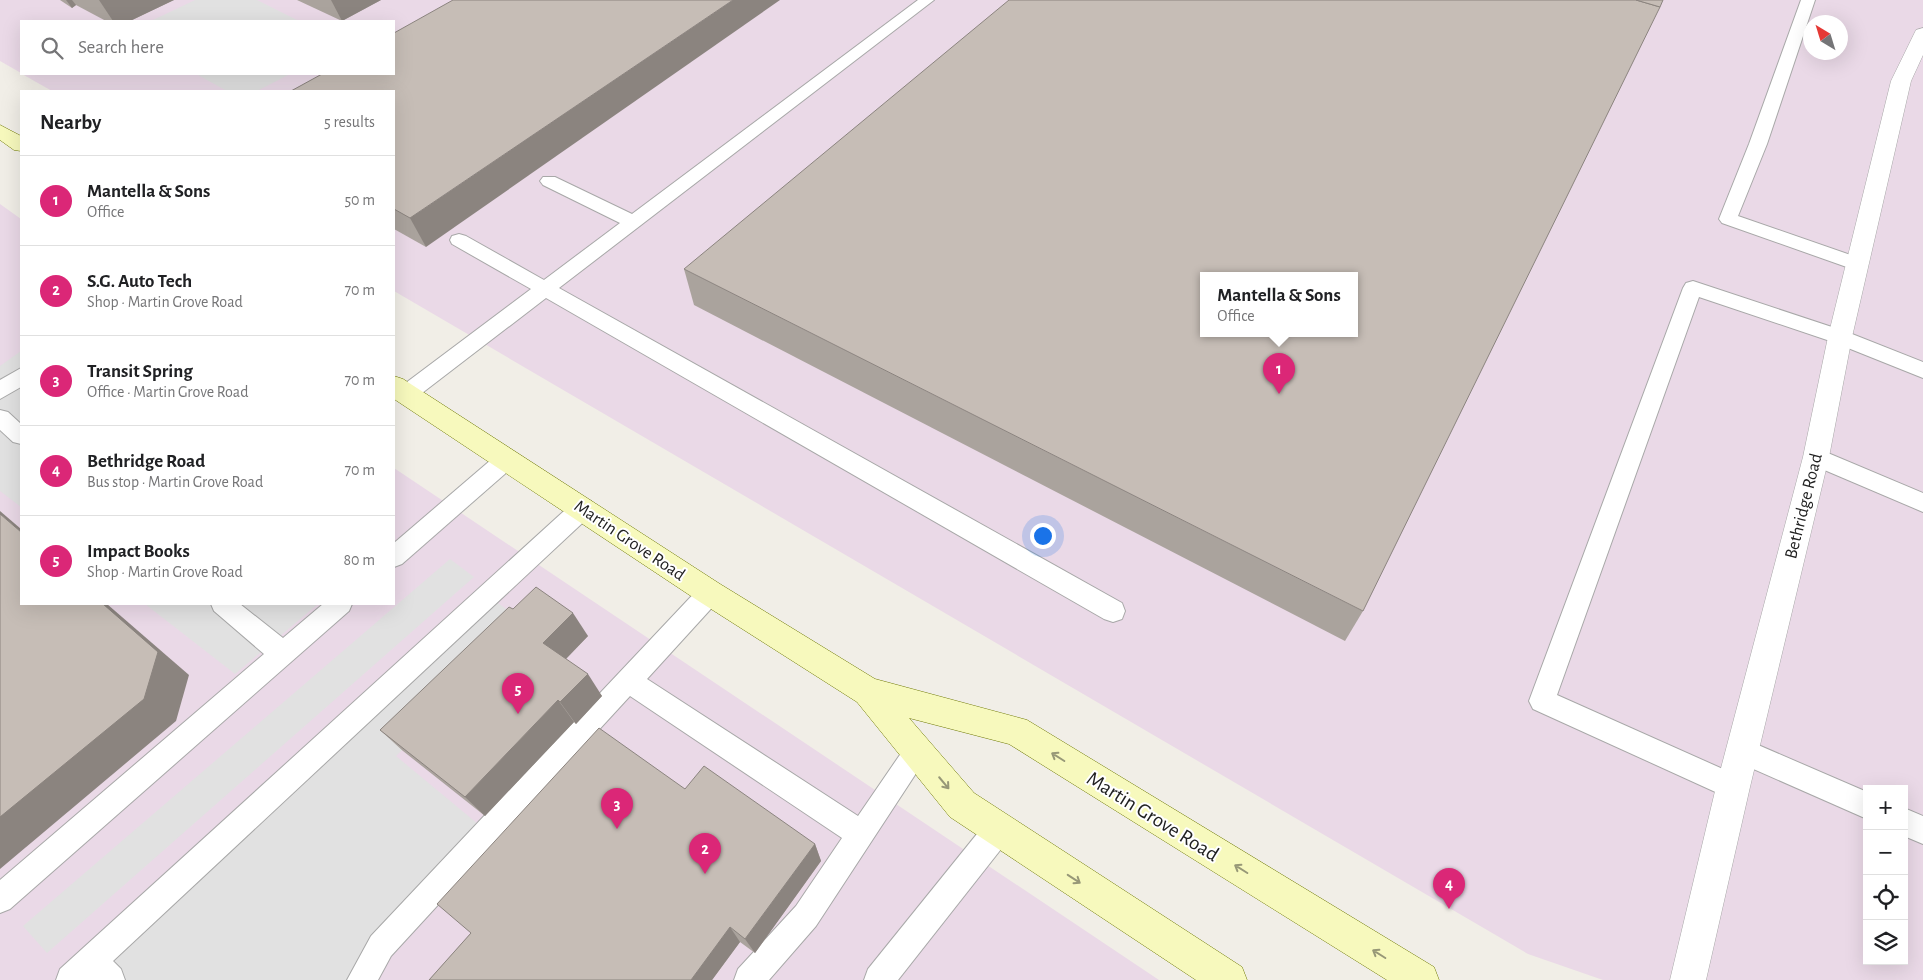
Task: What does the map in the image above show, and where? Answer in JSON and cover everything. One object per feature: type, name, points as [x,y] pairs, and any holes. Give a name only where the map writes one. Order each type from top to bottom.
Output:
[{"type":"main road","points":[[0,131],[20,144]]},
{"type":"main road","name":"Martin Grove Road","points":[[400,390],[583,508],[710,593],[868,692],[1016,732],[1421,980]]},
{"type":"main road","name":"Martin Grove Road","points":[[868,692],[962,805],[1229,980]]},
{"type":"street","name":"Bethridge Road","points":[[1688,980],[1733,787],[1816,456],[1840,336],[1901,80],[1923,34]]},
{"type":"lane","points":[[400,390],[545,289],[927,0]]},
{"type":"lane","points":[[1808,0],[1758,144],[1728,219],[1858,264]]},
{"type":"lane","points":[[549,181],[633,222]]},
{"type":"lane","points":[[459,240],[1114,611]]},
{"type":"lane","points":[[1733,787],[1542,702],[1693,288],[1840,336],[1923,370]]},
{"type":"lane","points":[[0,391],[20,377]]},
{"type":"lane","points":[[0,418],[20,435]]},
{"type":"lane","points":[[1816,456],[1923,503]]},
{"type":"lane","points":[[395,556],[507,459]]},
{"type":"lane","points":[[91,974],[583,508]]},
{"type":"lane","points":[[362,980],[380,946],[710,593]]},
{"type":"lane","points":[[224,605],[283,654]]},
{"type":"lane","points":[[0,899],[339,605]]},
{"type":"lane","points":[[628,680],[861,834]]},
{"type":"lane","points":[[1742,751],[1863,804]]},
{"type":"lane","points":[[749,980],[806,916],[917,752]]},
{"type":"lane","points":[[1908,824],[1923,830]]},
{"type":"lane","points":[[879,980],[999,829]]},
{"type":"shaded area","points":[[0,0],[1923,0],[1923,980],[1603,980],[1528,954],[395,292],[395,90],[50,90],[24,75],[395,75],[395,20],[20,20],[20,72],[0,61]]},
{"type":"shaded area","points":[[195,0],[257,0],[297,20],[153,20]]},
{"type":"shaded area","points":[[198,75],[288,75],[259,90],[225,90]]},
{"type":"shaded area","points":[[0,204],[20,218],[20,605],[395,605],[395,469],[1159,980],[0,980]]},
{"type":"shaded area","points":[[20,352],[20,506],[0,491],[0,366]]},
{"type":"shaded area","points":[[450,559],[474,577],[47,953],[23,926]]},
{"type":"shaded area","points":[[480,590],[531,627],[396,756],[490,834],[351,980],[122,980],[89,944]]},
{"type":"shaded area","points":[[146,605],[317,605],[235,674]]},
{"type":"building","points":[[453,0],[733,0],[410,218],[395,210],[395,90],[293,90],[320,75],[395,75],[395,32]]},
{"type":"building","points":[[1009,0],[1636,0],[1660,7],[1363,611],[684,269]]},
{"type":"building","points":[[1636,0],[1663,0],[1660,7]]},
{"type":"building","points":[[0,514],[20,531],[20,605],[104,605],[158,652],[144,699],[0,817]]},
{"type":"building","points":[[536,587],[573,613],[543,643],[588,674],[560,702],[558,700],[465,797],[380,730],[509,607],[513,609]]},
{"type":"building","points":[[599,728],[685,789],[704,766],[815,844],[745,939],[730,927],[691,980],[429,980],[471,933],[437,904]]},
{"type":"place","name":"Mantella & Sons","points":[[1279,394]]},
{"type":"place","name":"Impact Books","points":[[518,714]]},
{"type":"place","name":"Transit Spring","points":[[617,829]]},
{"type":"place","name":"S.G. Auto Tech","points":[[705,874]]},
{"type":"place","name":"Bethridge Road","points":[[1449,909]]}]
